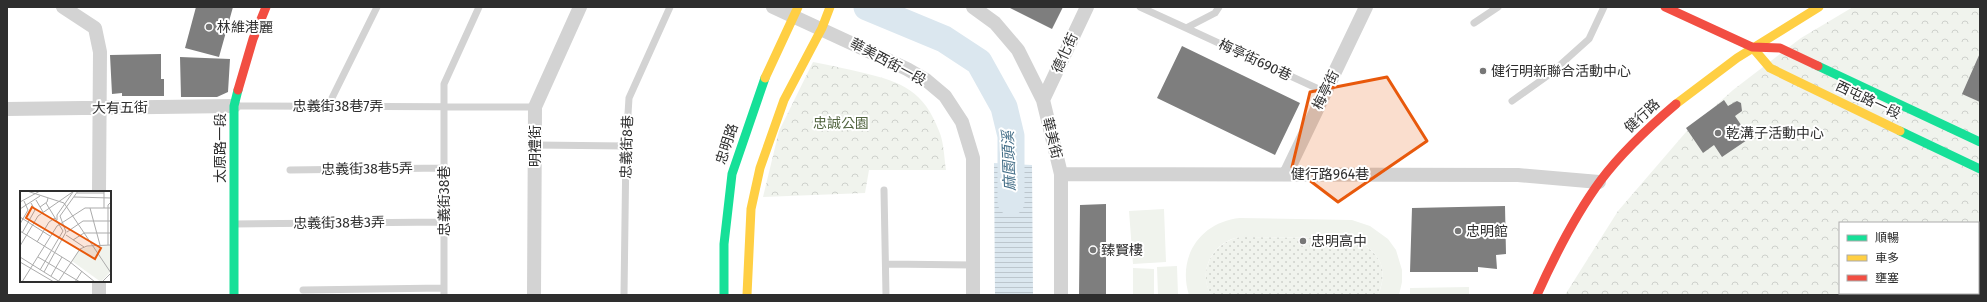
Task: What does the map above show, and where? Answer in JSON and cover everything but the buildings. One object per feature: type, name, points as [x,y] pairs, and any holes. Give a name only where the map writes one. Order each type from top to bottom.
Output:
[{"type":"street","points":[[63,7],[95,28],[100,52],[99,191]]},
{"type":"street","name":"太原路一段","points":[[234,295],[234,106],[253,39],[266,7]]},
{"type":"street","name":"明禮街","points":[[534,295],[535,107],[580,7]]},
{"type":"street","name":"華美西街一段","points":[[773,7],[796,12],[907,68],[926,80],[945,96],[962,122],[973,158],[973,295]]},
{"type":"street","points":[[747,295],[751,209],[760,168],[784,100],[822,26],[830,7]]},
{"type":"street","name":"華美街","points":[[973,7],[995,23],[1018,50],[1043,100],[1061,174],[1061,295]]},
{"type":"street","name":"德化街","points":[[1043,100],[1087,7]]},
{"type":"street","name":"梅亭街","points":[[1286,174],[1366,7]]},
{"type":"street","name":"西屯路一段","points":[[1665,7],[1752,47],[1780,48],[1980,142]]},
{"type":"street","name":"健行路","points":[[1537,295],[1562,243],[1598,182],[1627,149],[1658,118],[1752,47],[1819,7]]},
{"type":"street","name":"忠明路","points":[[724,295],[724,244],[732,174],[760,88],[796,12]]},
{"type":"street","name":"西屯路一段","points":[[1752,47],[1770,68],[1980,169]]},
{"type":"street","name":"大有五街","points":[[7,108],[99,109],[234,106]]},
{"type":"street","name":"健行路964巷","points":[[1061,174],[1518,175],[1598,182]]},
{"type":"street","points":[[99,282],[99,295]]},
{"type":"lane","points":[[328,106],[377,7]]},
{"type":"lane","name":"忠義街38巷","points":[[444,292],[444,84],[479,7]]},
{"type":"lane","name":"忠義街8巷","points":[[624,295],[626,146],[629,98],[670,7]]},
{"type":"lane","name":"梅亭街690巷","points":[[1140,7],[1325,92]]},
{"type":"lane","points":[[1186,28],[1215,13],[1219,7]]},
{"type":"lane","points":[[1474,23],[1498,7]]},
{"type":"lane","points":[[1512,101],[1550,74],[1589,39],[1604,7]]},
{"type":"lane","name":"忠義街38巷7弄","points":[[234,106],[535,107]]},
{"type":"lane","points":[[534,145],[626,146]]},
{"type":"lane","name":"忠義街38巷5弄","points":[[290,170],[443,168]]},
{"type":"lane","points":[[884,190],[886,295]]},
{"type":"lane","name":"忠義街38巷3弄","points":[[234,224],[444,222]]},
{"type":"lane","points":[[886,264],[973,265]]},
{"type":"lane","points":[[303,290],[444,292]]},
{"type":"highlighted area","points":[[1387,77],[1427,141],[1338,202],[1292,167],[1310,92]]},
{"type":"green space","points":[[1853,7],[1980,7],[1980,295],[1565,295],[1618,211],[1686,132],[1733,90],[1801,38]]},
{"type":"green space","name":"忠誠公園","points":[[813,62],[878,76],[910,90],[919,97],[933,117],[939,131],[944,150],[946,170],[869,170],[865,193],[763,197],[779,131]]},
{"type":"green space","points":[[1164,209],[1166,262],[1133,264],[1129,211]]},
{"type":"green space","points":[[1240,218],[1352,220],[1370,226],[1388,239],[1396,250],[1402,270],[1402,282],[1399,295],[1378,295],[1382,284],[1382,266],[1373,252],[1366,246],[1347,238],[1240,237],[1222,244],[1210,258],[1206,276],[1207,286],[1211,295],[1189,295],[1186,281],[1186,268],[1189,255],[1195,244],[1203,234],[1213,226]]},
{"type":"green space","points":[[1240,237],[1347,238],[1357,242],[1373,252],[1382,266],[1382,284],[1378,295],[1211,295],[1207,286],[1206,277],[1210,259],[1215,251],[1222,245],[1230,240]]},
{"type":"green space","points":[[1177,266],[1178,295],[1158,295],[1157,267]]},
{"type":"green space","points":[[1133,268],[1154,269],[1154,295],[1133,295]]},
{"type":"green space","points":[[1469,287],[1469,295],[1410,295],[1410,288]]},
{"type":"shaded area","points":[[994,163],[1032,165],[1033,295],[995,295]]},
{"type":"waterway","name":"麻園頭溪","points":[[867,7],[944,39],[979,62],[1004,107],[1011,136],[1011,202]]},
{"type":"traffic: fast","points":[[1818,66],[1980,142]]},
{"type":"traffic: fast","points":[[724,295],[724,244],[732,174],[765,78]]},
{"type":"traffic: fast","points":[[234,295],[234,106],[238,90]]},
{"type":"traffic: fast","points":[[1900,131],[1980,169]]},
{"type":"traffic: slow","points":[[765,78],[798,7]]},
{"type":"traffic: slow","points":[[747,295],[751,209],[760,168],[784,100],[822,28],[830,7]]},
{"type":"traffic: slow","points":[[1676,104],[1737,58],[1819,7]]},
{"type":"traffic: slow","points":[[1752,47],[1770,68],[1900,131]]},
{"type":"traffic: jam","points":[[238,90],[253,39],[266,7]]},
{"type":"traffic: jam","points":[[1665,7],[1752,47],[1780,48],[1818,66]]},
{"type":"traffic: jam","points":[[1537,295],[1566,236],[1601,180],[1636,140],[1676,104]]},
{"type":"place","name":"林維港麗","points":[[209,27]]},
{"type":"place","name":"健行明新聯合活動中心","points":[[1483,71]]},
{"type":"place","name":"乾溝子活動中心","points":[[1718,133]]},
{"type":"place","name":"忠明館","points":[[1458,231]]},
{"type":"place","name":"忠明高中","points":[[1303,241]]},
{"type":"place","name":"臻賢樓","points":[[1093,250]]}]
